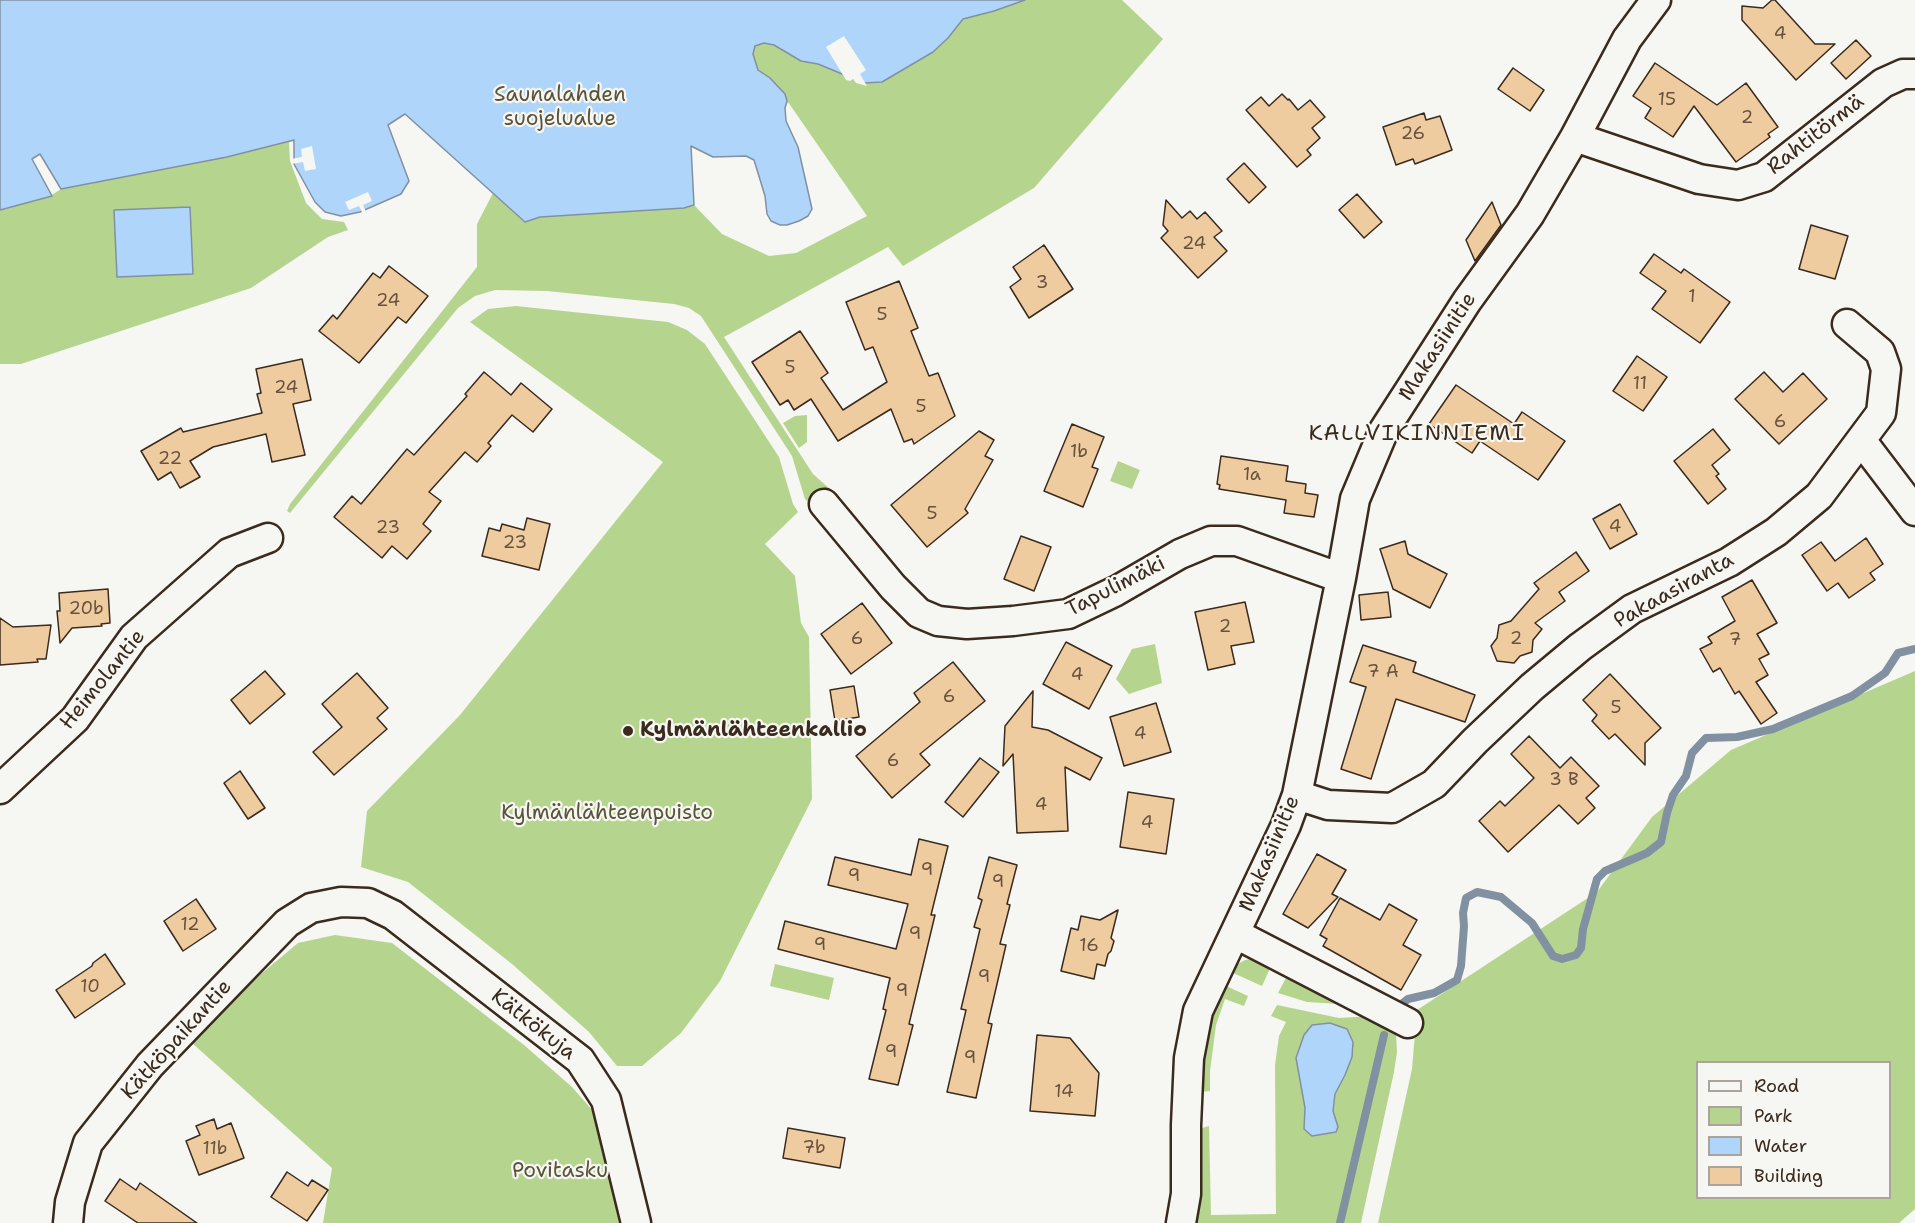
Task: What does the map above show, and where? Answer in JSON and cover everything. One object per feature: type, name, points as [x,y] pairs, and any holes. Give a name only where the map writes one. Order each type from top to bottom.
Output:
[{"type":"street","name":"Makasiinitie","points":[[1181,1223],[1186,1194],[1189,1058],[1198,1011],[1286,825],[1297,795],[1355,499],[1384,430],[1467,301],[1530,214],[1628,39],[1656,0]]},
{"type":"street","name":"Rahtitörmä","points":[[1575,137],[1699,178],[1738,185],[1764,177],[1883,83],[1903,74],[1915,74]]},
{"type":"street","name":"Pakaasiranta","points":[[1297,795],[1328,805],[1392,808],[1434,784],[1532,687],[1580,647],[1632,609],[1729,562],[1776,532],[1819,496],[1881,413],[1886,369],[1880,352],[1847,324]]},
{"type":"street","points":[[1861,441],[1915,512]]},
{"type":"street","name":"Tapulimäki","points":[[824,504],[893,587],[919,613],[938,621],[967,624],[1068,614],[1116,591],[1180,554],[1210,541],[1237,542],[1341,578]]},
{"type":"street","name":"Heimolantie","points":[[0,789],[75,719],[134,637],[230,553],[268,538]]},
{"type":"street","name":"Kätköpaikantie","points":[[68,1223],[70,1202],[88,1143],[150,1065],[287,923],[311,908],[341,902]]},
{"type":"street","name":"Kätkökuja","points":[[341,902],[368,903],[393,915],[580,1060],[606,1100],[636,1223]]},
{"type":"street","name":"Makasiinitie","points":[[1236,934],[1408,1023]]},
{"type":"green space","points":[[0,0],[1122,0],[1163,39],[1034,188],[903,266],[888,247],[724,337],[813,474],[841,499],[835,502],[824,490],[809,503],[805,499],[792,456],[701,316],[689,308],[674,304],[547,291],[495,290],[475,296],[458,308],[290,513],[287,511],[290,504],[477,267],[477,224],[493,193],[405,114],[388,124],[289,142],[290,161],[306,203],[322,219],[344,222],[348,230],[328,237],[251,288],[21,364],[0,364]],"holes":[[[788,102],[867,216],[796,253],[769,256],[722,234],[694,205],[691,147],[713,157],[746,156],[754,160],[795,140],[786,121],[785,108]],[[40,154],[61,189],[52,195],[32,159]]]},
{"type":"green space","name":"Kylmänlähteenpuisto","points":[[516,306],[668,322],[687,330],[705,344],[779,457],[793,504],[798,512],[765,544],[795,576],[801,623],[809,637],[812,799],[720,981],[681,1033],[642,1066],[617,1066],[589,1032],[512,964],[408,882],[361,867],[367,811],[460,715],[663,462],[470,322],[488,309]]},
{"type":"green space","points":[[807,415],[807,442],[799,448],[783,423],[795,416]]},
{"type":"green space","points":[[1118,461],[1140,470],[1132,489],[1110,481]]},
{"type":"green space","points":[[1155,644],[1162,683],[1129,694],[1116,679],[1132,649]]},
{"type":"green space","points":[[1915,671],[1915,1209],[1899,1223],[1378,1223],[1412,1069],[1417,1010],[1597,892],[1652,817],[1731,750]]},
{"type":"green space","name":"Povitasku","points":[[335,935],[392,943],[524,1045],[572,1087],[600,1119],[625,1223],[323,1223],[332,1168],[192,1043],[255,979],[298,943]]},
{"type":"green space","points":[[1256,958],[1271,966],[1262,986],[1231,972],[1236,965]]},
{"type":"green space","points":[[775,964],[834,978],[829,1000],[770,986]]},
{"type":"green space","points":[[1289,975],[1341,1002],[1340,1004],[1307,1002],[1278,993]]},
{"type":"green space","points":[[1224,985],[1248,996],[1244,1006],[1225,999],[1216,1025],[1210,1071],[1210,1091],[1200,1092],[1199,1061],[1206,1027]]},
{"type":"green space","points":[[1277,1005],[1339,1018],[1372,1016],[1386,1023],[1396,1033],[1397,1052],[1394,1072],[1361,1223],[1192,1223],[1199,1129],[1209,1126],[1211,1215],[1276,1214],[1275,1065],[1279,1036],[1286,1022],[1271,1016]]},
{"type":"water","name":"Saunalahden suojelualue","points":[[0,0],[1025,0],[963,19],[933,52],[882,82],[864,83],[818,64],[801,61],[774,45],[764,43],[755,46],[753,54],[758,70],[770,78],[785,94],[786,121],[798,147],[812,209],[808,216],[799,221],[780,225],[771,221],[767,214],[765,196],[754,160],[746,156],[713,157],[691,146],[694,205],[684,208],[540,217],[525,222],[405,114],[388,125],[409,181],[401,194],[360,212],[341,216],[325,212],[315,202],[294,164],[294,140],[227,157],[61,189],[40,154],[32,159],[52,196],[0,210]]},
{"type":"water","points":[[190,207],[193,274],[117,277],[114,210]]},
{"type":"water","points":[[1330,1023],[1347,1029],[1353,1042],[1352,1057],[1335,1094],[1333,1111],[1338,1127],[1336,1132],[1312,1136],[1304,1129],[1305,1108],[1296,1058],[1304,1035],[1312,1025]]},
{"type":"pier","points":[[844,36],[866,70],[860,74],[867,86],[856,83],[853,79],[846,80],[826,47]]},
{"type":"pier","points":[[312,146],[316,169],[305,171],[303,162],[291,164],[291,159],[302,157],[301,149]]},
{"type":"pier","points":[[368,192],[372,201],[363,205],[366,212],[363,214],[359,206],[349,210],[345,202]]},
{"type":"building","points":[[1775,0],[1815,44],[1835,44],[1796,80],[1742,20],[1742,6],[1763,8]]},
{"type":"building","points":[[1856,40],[1871,56],[1846,79],[1831,63]]},
{"type":"building","points":[[1655,63],[1717,105],[1746,83],[1778,127],[1768,134],[1770,137],[1736,162],[1694,106],[1673,137],[1645,118],[1651,108],[1633,96]]},
{"type":"building","points":[[1513,68],[1544,90],[1530,111],[1498,89]]},
{"type":"building","points":[[1282,94],[1298,110],[1310,100],[1325,117],[1312,128],[1320,138],[1307,150],[1311,155],[1297,167],[1246,110],[1261,97],[1269,106]]},
{"type":"building","points":[[1424,113],[1426,120],[1440,116],[1452,150],[1415,164],[1413,159],[1396,165],[1383,127]]},
{"type":"building","points":[[1244,163],[1266,187],[1249,203],[1227,179]]},
{"type":"building","points":[[1357,194],[1382,222],[1364,238],[1339,210]]},
{"type":"building","points":[[1166,200],[1182,218],[1190,211],[1197,219],[1205,212],[1222,231],[1214,237],[1227,251],[1198,278],[1161,238],[1168,231],[1163,225]]},
{"type":"building","points":[[1492,202],[1501,225],[1475,261],[1466,240]]},
{"type":"building","points":[[1811,225],[1848,236],[1835,279],[1799,269]]},
{"type":"building","points":[[1044,245],[1073,289],[1029,318],[1010,287],[1021,279],[1013,267]]},
{"type":"building","points":[[1654,254],[1681,273],[1684,269],[1730,302],[1700,343],[1652,309],[1666,291],[1640,273]]},
{"type":"building","points":[[389,266],[428,296],[406,323],[398,317],[359,363],[319,331],[333,315],[337,319],[373,273],[380,278]]},
{"type":"building","points":[[899,281],[918,328],[911,331],[929,376],[938,373],[955,416],[914,444],[912,439],[904,442],[891,409],[838,441],[811,399],[794,410],[788,400],[780,405],[752,362],[800,331],[828,373],[821,378],[843,410],[887,382],[873,347],[865,350],[846,302]]},
{"type":"building","points":[[1637,356],[1667,377],[1643,411],[1613,391]]},
{"type":"building","points":[[302,359],[311,400],[293,404],[305,455],[272,462],[266,434],[213,447],[190,461],[200,477],[180,488],[171,472],[158,480],[141,451],[181,428],[183,432],[262,413],[257,394],[261,393],[256,369]]},
{"type":"building","points":[[484,372],[511,395],[521,383],[552,409],[533,432],[512,415],[488,443],[491,446],[477,462],[465,452],[429,492],[441,501],[423,524],[431,531],[407,559],[392,546],[382,558],[334,517],[352,496],[361,504],[407,449],[414,455],[467,396],[465,394]]},
{"type":"building","points":[[1764,372],[1783,392],[1803,373],[1827,399],[1779,444],[1735,399]]},
{"type":"building","points":[[1456,385],[1514,424],[1522,412],[1565,441],[1538,480],[1480,441],[1472,453],[1429,424]]},
{"type":"building","points":[[1072,424],[1104,437],[1092,467],[1098,469],[1083,507],[1044,491]]},
{"type":"building","points":[[1713,429],[1730,450],[1712,465],[1719,474],[1716,476],[1726,489],[1708,504],[1674,461]]},
{"type":"building","points":[[979,431],[994,440],[985,456],[993,460],[965,509],[968,513],[927,547],[891,505]]},
{"type":"building","points":[[1221,456],[1288,466],[1286,481],[1306,484],[1305,493],[1318,495],[1314,517],[1284,513],[1286,500],[1219,489],[1220,485],[1217,484]]},
{"type":"building","points":[[1620,504],[1637,534],[1610,549],[1593,519]]},
{"type":"building","points":[[527,518],[550,524],[539,570],[482,556],[489,528],[500,531],[502,524],[524,530]]},
{"type":"building","points":[[1021,536],[1051,547],[1034,591],[1004,579]]},
{"type":"building","points":[[1866,538],[1883,564],[1870,573],[1875,580],[1849,598],[1838,583],[1827,591],[1802,555],[1821,542],[1835,561]]},
{"type":"building","points":[[1405,541],[1408,554],[1447,574],[1430,608],[1393,589],[1380,549]]},
{"type":"building","points":[[1576,552],[1589,571],[1559,592],[1565,601],[1535,623],[1542,629],[1533,640],[1532,652],[1520,656],[1514,663],[1497,661],[1491,646],[1497,638],[1499,625],[1511,621],[1539,589],[1534,583]]},
{"type":"building","points":[[1752,580],[1777,623],[1757,634],[1769,654],[1759,659],[1768,675],[1756,682],[1777,713],[1761,724],[1739,691],[1735,694],[1720,668],[1713,672],[1700,649],[1712,643],[1708,637],[1735,621],[1722,597]]},
{"type":"building","points":[[108,589],[110,623],[101,624],[102,626],[72,628],[60,643],[57,611],[60,611],[59,593]]},
{"type":"building","points":[[1388,592],[1391,617],[1361,620],[1359,595]]},
{"type":"building","points":[[1245,602],[1254,642],[1231,646],[1235,664],[1208,670],[1195,612]]},
{"type":"building","points":[[862,603],[892,643],[851,674],[821,634]]},
{"type":"building","points":[[0,618],[13,627],[51,625],[46,659],[37,659],[38,662],[0,665]]},
{"type":"building","points":[[1066,642],[1112,666],[1089,709],[1043,684]]},
{"type":"building","points":[[1363,645],[1416,662],[1413,672],[1475,695],[1465,722],[1396,699],[1371,779],[1341,769],[1366,687],[1350,682]]},
{"type":"building","points":[[953,662],[985,701],[920,754],[930,765],[892,798],[856,756],[920,702],[914,693]]},
{"type":"building","points":[[265,671],[285,694],[250,724],[231,700]]},
{"type":"building","points":[[357,673],[388,708],[377,718],[387,729],[334,775],[313,752],[342,727],[322,704]]},
{"type":"building","points":[[1610,674],[1661,728],[1645,743],[1645,765],[1615,734],[1609,739],[1592,721],[1597,715],[1583,700]]},
{"type":"building","points":[[854,686],[859,717],[835,721],[830,690]]},
{"type":"building","points":[[1033,691],[1032,727],[1048,730],[1102,758],[1090,780],[1065,767],[1068,831],[1017,833],[1013,754],[1003,766],[1005,726]]},
{"type":"building","points":[[1156,703],[1171,752],[1124,766],[1110,717]]},
{"type":"building","points":[[1529,736],[1560,768],[1571,757],[1599,786],[1586,798],[1595,808],[1578,824],[1559,805],[1508,852],[1479,821],[1500,801],[1505,806],[1534,778],[1511,754]]},
{"type":"building","points":[[980,758],[999,772],[963,817],[945,802]]},
{"type":"building","points":[[240,771],[265,808],[248,819],[224,783]]},
{"type":"building","points":[[1128,792],[1174,799],[1166,854],[1120,847]]},
{"type":"building","points":[[919,839],[948,846],[931,915],[935,915],[909,1024],[913,1025],[898,1085],[869,1079],[886,1010],[883,1009],[890,978],[778,949],[785,921],[896,949],[908,904],[828,885],[835,857],[911,875]]},
{"type":"building","points":[[1317,854],[1346,870],[1332,894],[1338,897],[1308,928],[1283,914]]},
{"type":"building","points":[[989,857],[1017,865],[1007,904],[1010,905],[1000,944],[1006,945],[988,1023],[992,1024],[976,1098],[947,1092],[966,1010],[961,1009],[980,929],[974,927],[982,900],[978,898]]},
{"type":"building","points":[[1340,898],[1380,920],[1389,904],[1417,920],[1403,945],[1421,955],[1401,990],[1323,946],[1327,939],[1320,935]]},
{"type":"building","points":[[196,899],[216,929],[183,951],[164,921]]},
{"type":"building","points":[[1118,910],[1111,938],[1114,941],[1111,951],[1105,966],[1097,964],[1094,979],[1061,971],[1071,928],[1078,930],[1081,916],[1100,920]]},
{"type":"building","points":[[105,954],[125,984],[75,1018],[56,990],[92,966]]},
{"type":"building","points":[[1037,1035],[1070,1038],[1099,1073],[1095,1116],[1030,1111]]},
{"type":"building","points":[[214,1119],[217,1129],[231,1123],[244,1158],[199,1175],[186,1141],[200,1135],[196,1126]]},
{"type":"building","points":[[788,1128],[845,1138],[840,1168],[783,1158]]},
{"type":"building","points":[[287,1172],[308,1186],[312,1180],[328,1190],[307,1221],[271,1197]]},
{"type":"building","points":[[120,1179],[136,1190],[140,1183],[197,1223],[138,1223],[105,1201]]},
{"type":"waterway","points":[[1399,1006],[1408,999],[1434,993],[1457,980],[1461,966],[1463,913],[1466,898],[1477,892],[1501,897],[1532,923],[1553,956],[1562,959],[1576,955],[1581,948],[1583,929],[1597,879],[1605,871],[1647,853],[1661,842],[1673,795],[1686,776],[1692,753],[1706,738],[1737,737],[1773,729],[1852,696],[1885,673],[1898,653],[1915,649]]},
{"type":"waterway","points":[[1340,1223],[1384,1035]]},
{"type":"place","name":"Kylmänlähteenkallio","points":[[628,731]]},
{"type":"district","name":"KALLVIKINNIEMI","points":[[1417,434]]}]
